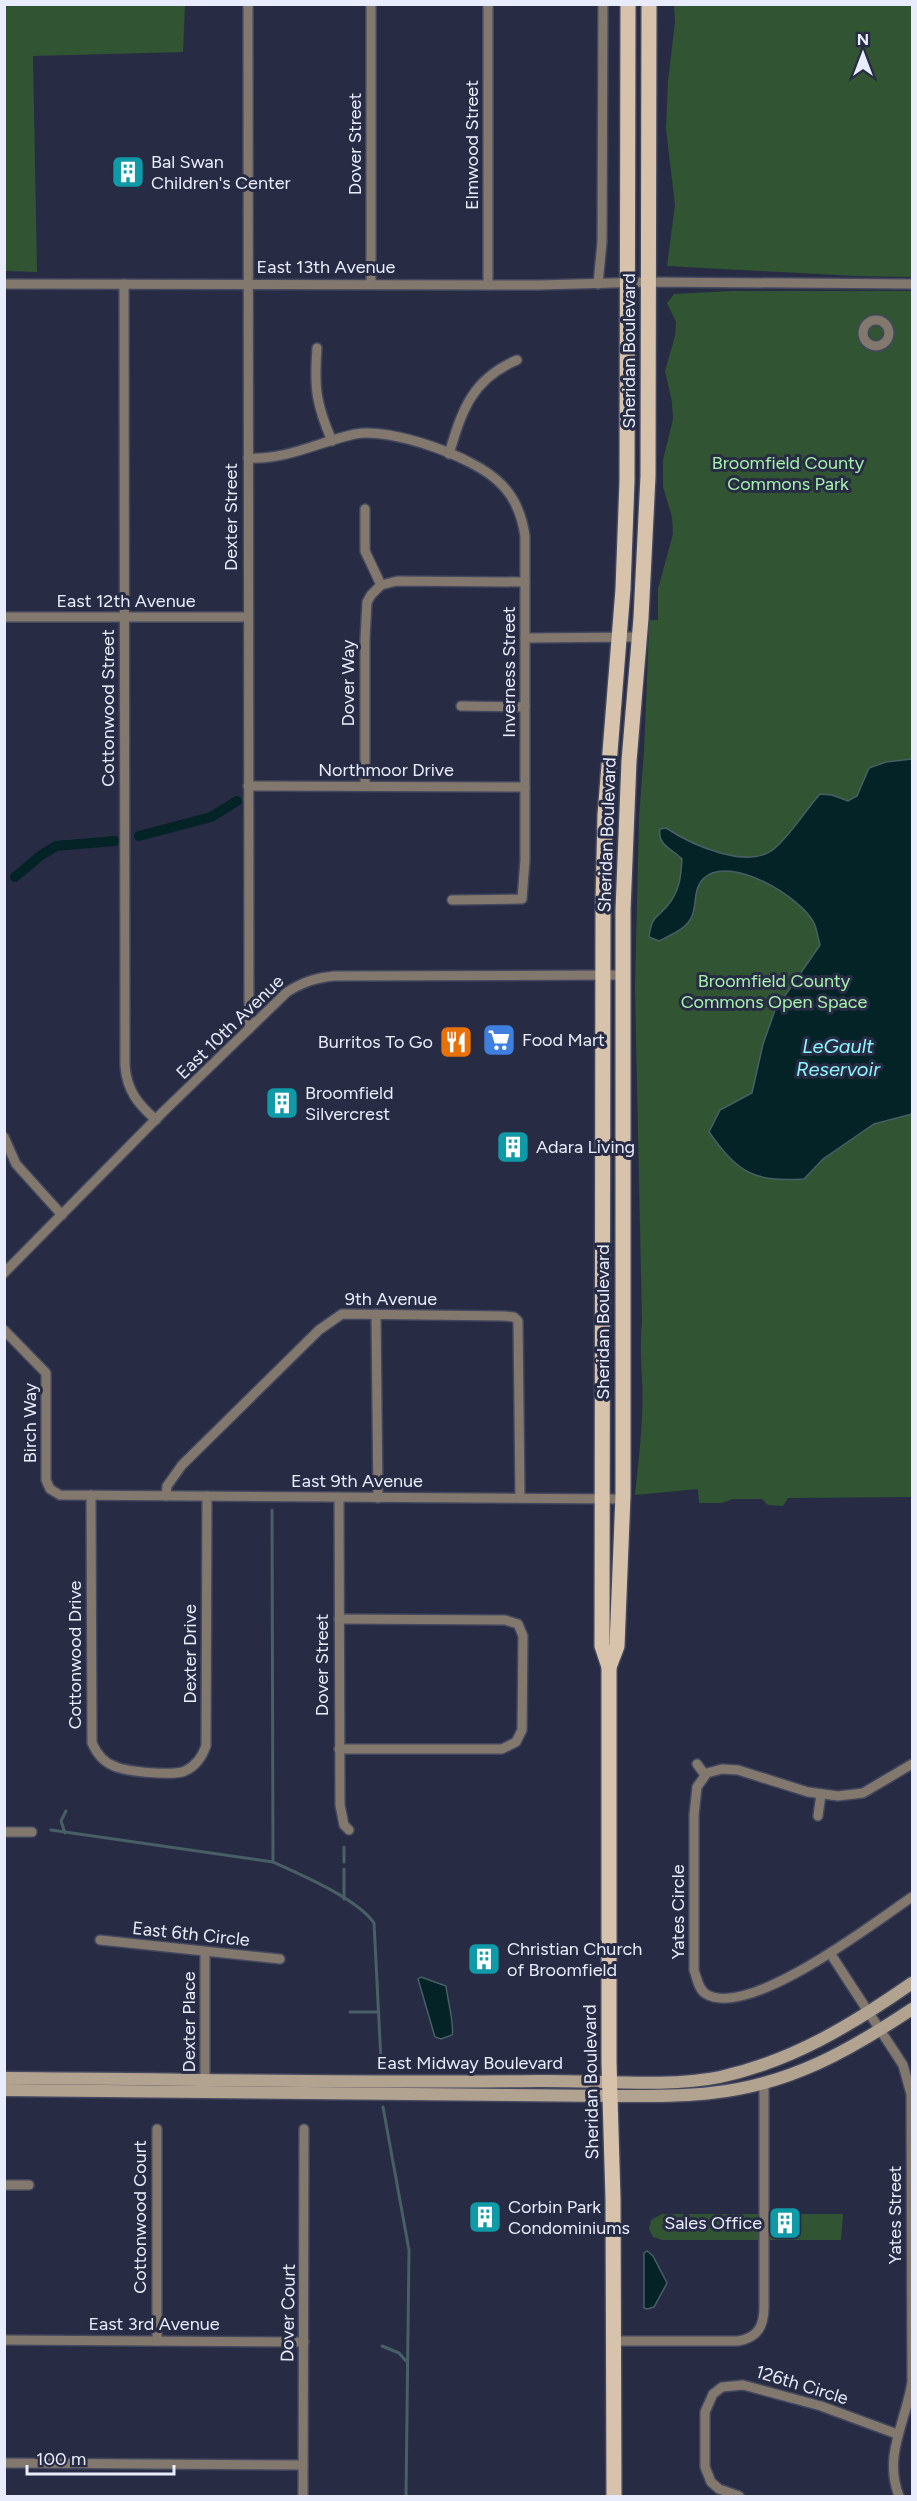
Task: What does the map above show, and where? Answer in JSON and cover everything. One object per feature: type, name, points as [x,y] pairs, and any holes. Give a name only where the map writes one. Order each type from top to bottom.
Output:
[{"type":"main road","name":"Sheridan Boulevard","points":[[614,2496],[609,1667],[602,1646],[602,975],[605,816],[619,637],[627,481],[628,4]]},
{"type":"main road","name":"Sheridan Boulevard","points":[[609,1667],[617,1646],[623,1499],[623,975],[627,815],[640,637],[648,476],[650,4]]},
{"type":"main road","name":"East Midway Boulevard","points":[[610,2088],[691,2081],[741,2071],[781,2059],[818,2042],[869,2013],[912,1983]]},
{"type":"main road","name":"East Midway Boulevard","points":[[4,2090],[205,2086],[610,2088],[710,2094],[764,2083],[814,2067],[881,2030],[912,2009]]},
{"type":"main road","name":"East Midway Boulevard","points":[[4,2078],[205,2086]]},
{"type":"street","name":"Dexter Street","points":[[248,4],[249,1029]]},
{"type":"street","name":"Dover Street","points":[[371,284],[372,4]]},
{"type":"street","name":"Elmwood Street","points":[[488,4],[488,285]]},
{"type":"street","name":"Sheridan Boulevard","points":[[598,284],[602,242],[603,4]]},
{"type":"street","name":"East 13th Avenue","points":[[4,284],[488,285],[648,282],[912,284]]},
{"type":"street","name":"Cottonwood Street","points":[[124,284],[124,1066],[129,1089],[141,1107],[156,1120]]},
{"type":"street","points":[[317,348],[318,406],[332,441]]},
{"type":"street","points":[[248,458],[278,457],[355,434],[388,433],[449,454],[461,415],[473,393],[486,378],[517,360]]},
{"type":"street","name":"Inverness Street","points":[[449,454],[474,465],[500,482],[517,507],[525,536],[525,787],[522,899],[452,900]]},
{"type":"street","points":[[365,509],[365,551],[381,585],[397,581],[525,582]]},
{"type":"street","name":"Dover Way","points":[[365,786],[365,614],[371,595],[381,585]]},
{"type":"street","name":"East 12th Avenue","points":[[4,617],[248,617]]},
{"type":"street","points":[[525,638],[640,637]]},
{"type":"street","points":[[461,706],[525,707]]},
{"type":"street","name":"Northmoor Drive","points":[[248,786],[525,787]]},
{"type":"street","name":"East 10th Avenue","points":[[4,1273],[287,992],[316,978],[623,975]]},
{"type":"street","points":[[4,1137],[16,1164],[62,1215]]},
{"type":"street","name":"9th Avenue","points":[[166,1496],[167,1486],[182,1465],[319,1330],[342,1314],[376,1314],[504,1316],[514,1317],[518,1321],[520,1498]]},
{"type":"street","points":[[376,1314],[378,1498]]},
{"type":"street","name":"Birch Way","points":[[4,1330],[46,1373],[47,1483],[55,1493],[60,1495],[91,1495]]},
{"type":"street","name":"East 9th Avenue","points":[[91,1495],[623,1499]]},
{"type":"street","name":"Cottonwood Drive","points":[[91,1495],[93,1743],[103,1760],[116,1767],[152,1772]]},
{"type":"street","name":"Dexter Drive","points":[[152,1772],[186,1771],[202,1756],[206,1746],[207,1496]]},
{"type":"street","name":"Dover Street","points":[[339,1498],[340,1805],[344,1825],[349,1830]]},
{"type":"street","points":[[339,1619],[505,1620],[518,1623],[524,1636],[522,1730],[516,1742],[510,1746],[502,1749],[339,1749]]},
{"type":"street","points":[[697,1764],[705,1775],[714,1770],[729,1769],[821,1794],[838,1796],[863,1793],[912,1764]]},
{"type":"street","name":"Yates Circle","points":[[705,1775],[697,1787],[694,1815],[694,1970],[700,1995],[732,1997],[760,1990],[785,1980],[830,1953],[912,1897]]},
{"type":"street","points":[[818,1816],[821,1794]]},
{"type":"street","points":[[4,1832],[32,1832]]},
{"type":"street","name":"East 6th Circle","points":[[100,1940],[205,1953],[280,1959]]},
{"type":"street","name":"Dexter Place","points":[[205,1953],[205,2086]]},
{"type":"street","name":"Yates Street","points":[[830,1953],[903,2065],[911,2094],[912,2382],[910,2400],[897,2434],[893,2460],[899,2496]]},
{"type":"street","points":[[614,2341],[738,2341],[752,2337],[761,2328],[765,2307],[764,2083]]},
{"type":"street","name":"Cottonwood Court","points":[[157,2128],[157,2341]]},
{"type":"street","name":"Dover Court","points":[[303,2496],[304,2129]]},
{"type":"street","points":[[4,2185],[28,2185]]},
{"type":"street","name":"East 3rd Avenue","points":[[4,2340],[304,2342]]},
{"type":"street","name":"126th Circle","points":[[739,2496],[718,2489],[711,2482],[705,2467],[705,2412],[713,2394],[722,2387],[743,2385],[821,2406],[897,2434]]},
{"type":"street","points":[[4,2463],[303,2465]]},
{"type":"green space","points":[[5,4],[185,5],[183,52],[33,56],[37,272],[5,271]]},
{"type":"green space","points":[[674,5],[912,5],[912,277],[667,266],[675,205],[666,129],[668,81],[675,22]]},
{"type":"green space","name":"Broomfield County Commons Open Space","points":[[732,291],[912,291],[912,1497],[788,1498],[783,1506],[768,1505],[762,1499],[733,1499],[722,1503],[699,1503],[698,1489],[635,1495],[641,1437],[642,1393],[635,989],[639,818],[649,628],[650,620],[658,620],[658,589],[673,534],[672,517],[663,487],[663,460],[673,419],[672,402],[665,371],[675,336],[676,322],[667,303],[674,294]]},
{"type":"green space","points":[[662,2214],[843,2214],[841,2240],[662,2240],[653,2237],[649,2229],[651,2220]]},
{"type":"water","name":"LeGault Reservoir","points":[[912,759],[912,1114],[874,1124],[823,1159],[804,1179],[772,1179],[748,1172],[729,1157],[709,1132],[720,1110],[752,1093],[763,1044],[775,1010],[820,945],[816,928],[807,913],[780,891],[747,875],[730,871],[716,872],[704,878],[698,886],[692,916],[686,925],[659,941],[649,937],[654,919],[667,907],[674,896],[681,870],[682,859],[663,843],[660,829],[666,828],[690,842],[720,853],[751,857],[764,854],[781,842],[820,794],[832,795],[848,801],[857,796],[869,768],[886,762]]},
{"type":"water","points":[[421,1977],[446,1986],[452,2019],[452,2035],[441,2039],[435,2037],[418,1979]]},
{"type":"water","points":[[647,2251],[653,2256],[667,2283],[654,2307],[647,2309],[644,2308],[644,2253]]},
{"type":"waterway","points":[[139,836],[211,817],[237,801]]},
{"type":"waterway","points":[[15,877],[56,846],[115,841]]},
{"type":"waterway","points":[[272,1510],[273,1862]]},
{"type":"waterway","points":[[65,1833],[61,1821],[66,1811]]},
{"type":"waterway","points":[[51,1830],[273,1862],[328,1888],[355,1905],[374,1923],[381,2061]]},
{"type":"waterway","points":[[344,1847],[344,1862]]},
{"type":"waterway","points":[[344,1869],[344,1899]]},
{"type":"waterway","points":[[350,2012],[378,2012]]},
{"type":"waterway","points":[[383,2107],[409,2250],[406,2496]]},
{"type":"waterway","points":[[382,2346],[399,2353],[406,2361]]},
{"type":"place","name":"Bal Swan Children's Center","points":[[128,172]]},
{"type":"place","name":"Food Mart","points":[[499,1040]]},
{"type":"place","name":"Burritos To Go","points":[[456,1042]]},
{"type":"place","name":"Broomfield Silvercrest","points":[[282,1103]]},
{"type":"place","name":"Adara Living","points":[[513,1147]]},
{"type":"place","name":"Christian Church of Broomfield","points":[[484,1959]]},
{"type":"place","name":"Corbin Park Condominiums","points":[[485,2217]]},
{"type":"place","name":"Sales Office","points":[[785,2223]]},
{"type":"park label","name":"Broomfield County Commons Park","points":[[788,473]]}]
